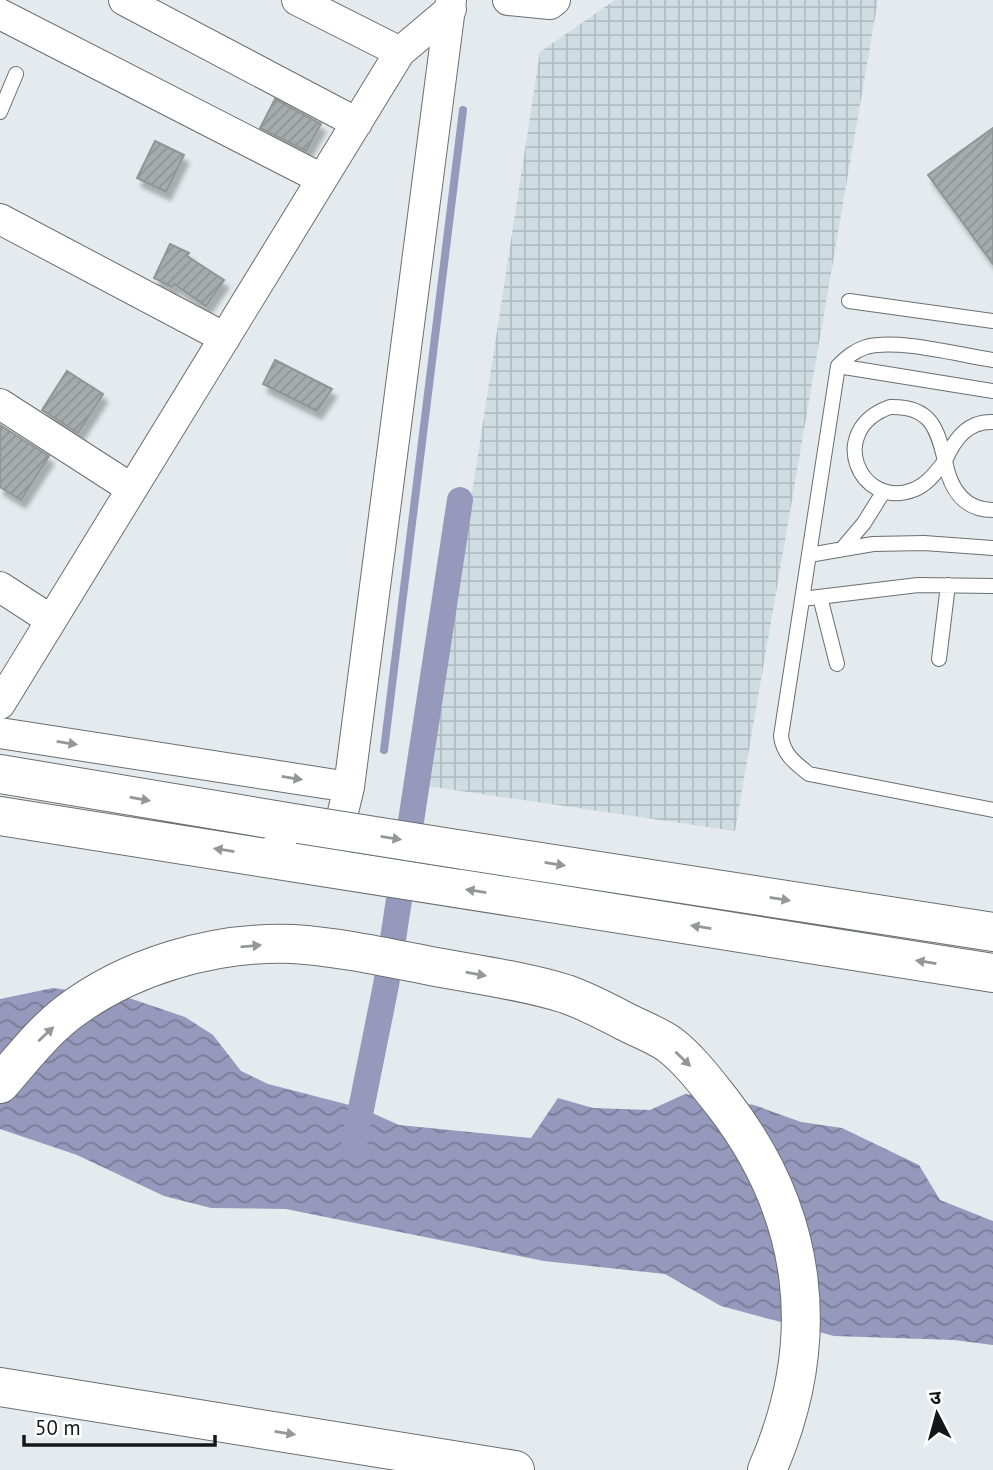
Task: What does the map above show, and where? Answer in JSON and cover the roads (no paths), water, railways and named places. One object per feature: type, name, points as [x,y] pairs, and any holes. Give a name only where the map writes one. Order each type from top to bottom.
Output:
[{"type":"main road","points":[[0,774],[299,824],[993,932]]},
{"type":"main road","points":[[0,816],[993,973]]},
{"type":"main road","points":[[0,1084],[40,1039],[67,1014],[96,995],[165,963],[212,951],[251,945],[328,947],[527,984],[568,995],[604,1010],[669,1045],[696,1071],[738,1124],[757,1154],[789,1225],[802,1302],[801,1338],[791,1403],[782,1437],[767,1470]]},
{"type":"main road","points":[[0,1387],[515,1470]]},
{"type":"street","points":[[124,0],[356,123]]},
{"type":"street","points":[[297,0],[400,52]]},
{"type":"street","points":[[508,0],[552,2]]},
{"type":"street","points":[[0,704],[400,52],[451,4]]},
{"type":"street","points":[[261,856],[288,846],[331,845],[336,841],[349,787],[451,4]]},
{"type":"street","points":[[0,13],[322,179]]},
{"type":"street","points":[[0,219],[225,338]]},
{"type":"street","points":[[0,404],[132,489]]},
{"type":"street","points":[[0,587],[51,620]]},
{"type":"street","points":[[0,733],[349,787]]},
{"type":"lane","points":[[0,112],[16,74]]},
{"type":"lane","points":[[849,301],[993,321]]},
{"type":"lane","points":[[993,360],[892,344],[867,347],[851,354],[838,366],[781,736],[782,747],[792,761],[809,774],[993,810]]},
{"type":"lane","points":[[838,366],[992,388]]},
{"type":"lane","points":[[993,422],[972,426],[960,435],[945,461],[925,484],[912,491],[884,491],[871,484],[856,461],[854,447],[865,421],[876,412],[890,407],[918,411],[929,420],[937,432],[945,461],[953,489],[975,508],[993,510]]},
{"type":"lane","points":[[842,549],[864,523],[884,491]]},
{"type":"lane","points":[[809,555],[873,544],[924,543],[993,548]]},
{"type":"lane","points":[[802,599],[918,585],[993,586]]},
{"type":"lane","points":[[939,659],[948,585]]},
{"type":"lane","points":[[820,597],[837,664]]},
{"type":"water","points":[[53,988],[132,999],[185,1017],[213,1035],[241,1071],[268,1084],[361,1108],[399,1125],[531,1138],[558,1098],[593,1108],[650,1110],[685,1094],[754,1105],[801,1122],[842,1128],[919,1165],[940,1200],[993,1221],[993,1345],[954,1340],[834,1336],[721,1306],[665,1274],[544,1261],[286,1209],[211,1208],[164,1196],[77,1155],[0,1129],[0,999]]},
{"type":"waterway","points":[[384,750],[463,110]]},
{"type":"waterway","points":[[354,1144],[386,985],[460,500]]}]
